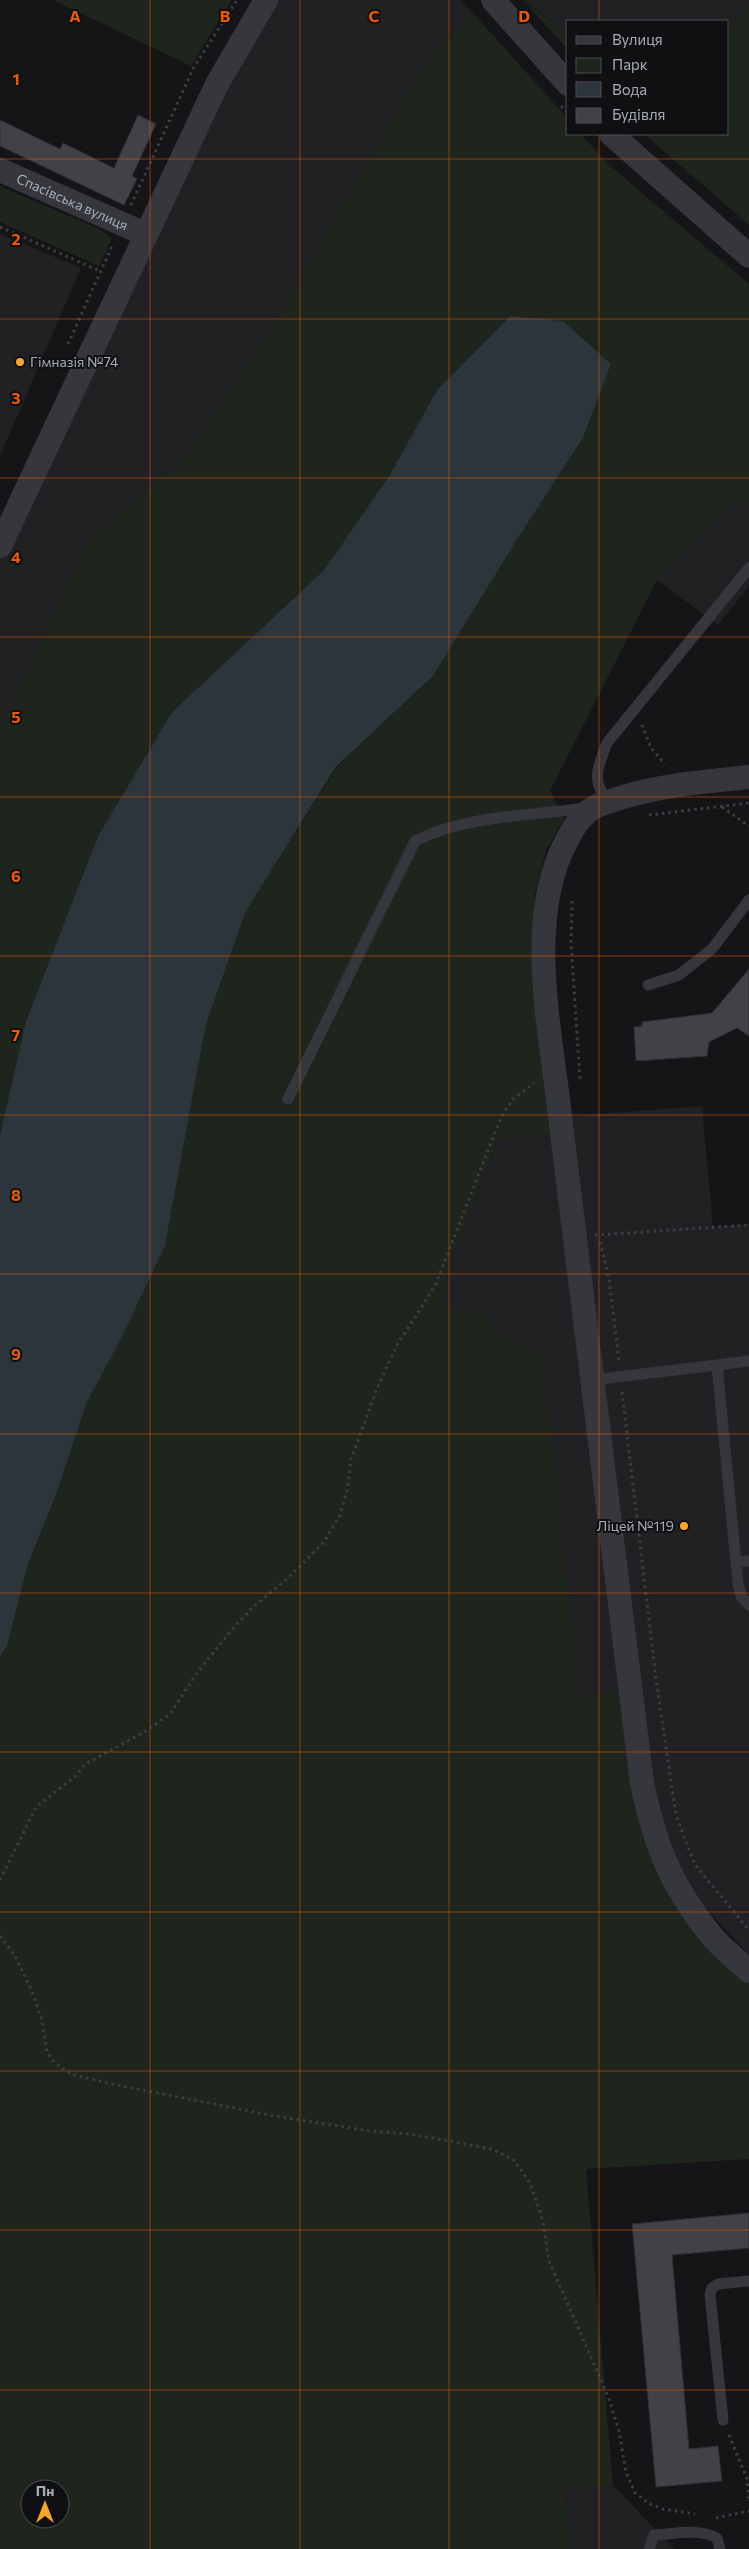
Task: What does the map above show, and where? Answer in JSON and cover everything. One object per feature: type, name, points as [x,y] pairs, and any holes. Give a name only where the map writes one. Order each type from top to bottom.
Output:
[{"type":"street","points":[[0,546],[217,84],[266,0]]},
{"type":"street","points":[[493,0],[566,82]]},
{"type":"street","points":[[613,135],[749,256]]},
{"type":"street","name":"Спасівська вулиця","points":[[0,170],[145,234]]},
{"type":"street","points":[[749,777],[674,786],[630,795],[601,805],[574,826],[560,853],[547,898],[544,940],[547,1006],[642,1783],[652,1830],[669,1872],[687,1903],[711,1936],[749,1971]]},
{"type":"lane","points":[[288,1099],[415,841],[434,832],[463,824],[601,805],[596,772],[607,743],[749,568]]},
{"type":"lane","points":[[648,985],[679,975],[712,949],[749,900]]},
{"type":"lane","points":[[592,1380],[749,1361]]},
{"type":"lane","points":[[717,1365],[736,1562],[741,1596],[749,1605]]},
{"type":"lane","points":[[736,1562],[749,1561]]},
{"type":"lane","points":[[723,2420],[710,2295],[712,2288],[718,2284],[749,2281]]},
{"type":"lane","points":[[649,2549],[654,2535],[690,2532],[708,2533],[717,2538],[720,2549]]},
{"type":"path","points":[[100,271],[194,67],[237,0]]},
{"type":"path","points":[[0,227],[124,281]]},
{"type":"path","points":[[646,816],[749,803]]},
{"type":"path","points":[[572,894],[571,943],[581,1089]]},
{"type":"path","points":[[0,1880],[36,1807],[77,1775],[84,1765],[146,1731],[170,1714],[197,1672],[229,1633],[253,1607],[288,1578],[324,1542],[340,1515],[347,1491],[351,1459],[378,1386],[397,1345],[435,1286],[500,1117],[513,1099],[526,1087],[555,1073]]},
{"type":"path","points":[[597,1225],[609,1279],[655,1669],[676,1816],[695,1865],[749,1930]]},
{"type":"path","points":[[575,1237],[749,1225]]},
{"type":"path","points":[[0,1936],[15,1956],[31,1989],[42,2020],[47,2052],[54,2062],[71,2074],[112,2084],[275,2116],[370,2131],[411,2134],[492,2149],[513,2159],[530,2183],[543,2221],[549,2261],[608,2396],[619,2431],[626,2472],[635,2493],[650,2504],[663,2509],[698,2515]]},
{"type":"path","points":[[723,2420],[748,2479],[749,2500]]},
{"type":"path","points":[[712,2517],[719,2519],[749,2512]]},
{"type":"shaded area","points":[[266,0],[460,0],[474,14],[430,56],[337,214],[285,308],[188,454],[87,543],[0,731],[0,546]]},
{"type":"shaded area","points":[[523,0],[749,0],[749,5],[729,29],[729,20],[566,20],[566,31]]},
{"type":"shaded area","name":"Гімназія №74","points":[[0,234],[81,268],[0,456]]},
{"type":"shaded area","points":[[749,504],[749,586],[718,625],[657,580],[729,505]]},
{"type":"shaded area","name":"Ліцей №119","points":[[702,1106],[713,1227],[749,1224],[749,1955],[698,1900],[678,1869],[651,1783],[571,1116]]},
{"type":"shaded area","points":[[552,1135],[620,1691],[580,1695],[543,1357],[439,1308],[451,1261],[498,1139]]},
{"type":"shaded area","points":[[613,2485],[674,2549],[571,2549],[565,2487]]},
{"type":"green space","points":[[53,0],[232,0],[191,66]]},
{"type":"green space","points":[[526,3],[566,31],[566,48]]},
{"type":"green space","points":[[749,5],[749,225],[645,135],[729,135],[729,29]]},
{"type":"green space","points":[[474,14],[566,117],[566,135],[582,135],[607,163],[749,284],[749,504],[729,505],[657,580],[550,791],[564,819],[546,850],[535,895],[533,938],[552,1135],[498,1139],[451,1261],[439,1308],[490,1314],[492,1332],[543,1357],[580,1695],[620,1691],[631,1784],[745,1980],[749,1983],[749,2159],[586,2169],[613,2485],[565,2488],[571,2549],[0,2549],[0,1657],[7,1646],[28,1564],[56,1495],[87,1402],[122,1337],[165,1246],[206,1024],[246,911],[337,767],[433,676],[518,538],[583,438],[611,364],[563,322],[509,316],[437,390],[389,476],[324,570],[172,712],[98,836],[26,1021],[0,1135],[0,731],[87,543],[188,454],[285,308],[337,214],[430,56]]},
{"type":"green space","points":[[0,186],[101,230],[112,238],[99,266],[0,222]]},
{"type":"water","points":[[510,316],[563,321],[611,364],[583,438],[518,538],[433,676],[336,767],[246,911],[206,1024],[165,1246],[122,1337],[87,1402],[56,1495],[28,1564],[7,1646],[0,1657],[0,1135],[26,1021],[98,836],[172,712],[324,570],[389,476],[437,390]]},
{"type":"building","points":[[138,115],[156,124],[132,176],[137,179],[124,205],[0,146],[0,120],[60,149],[63,143],[114,168]]},
{"type":"building","points":[[749,969],[749,1036],[737,1028],[709,1042],[707,1056],[636,1061],[634,1027],[642,1026],[642,1022],[712,1013]]},
{"type":"building","points":[[749,2213],[749,2248],[672,2255],[689,2449],[718,2446],[722,2481],[656,2487],[632,2224]]},
{"type":"place","name":"Гімназія №74","points":[[20,362]]},
{"type":"place","name":"Ліцей №119","points":[[684,1526]]}]
